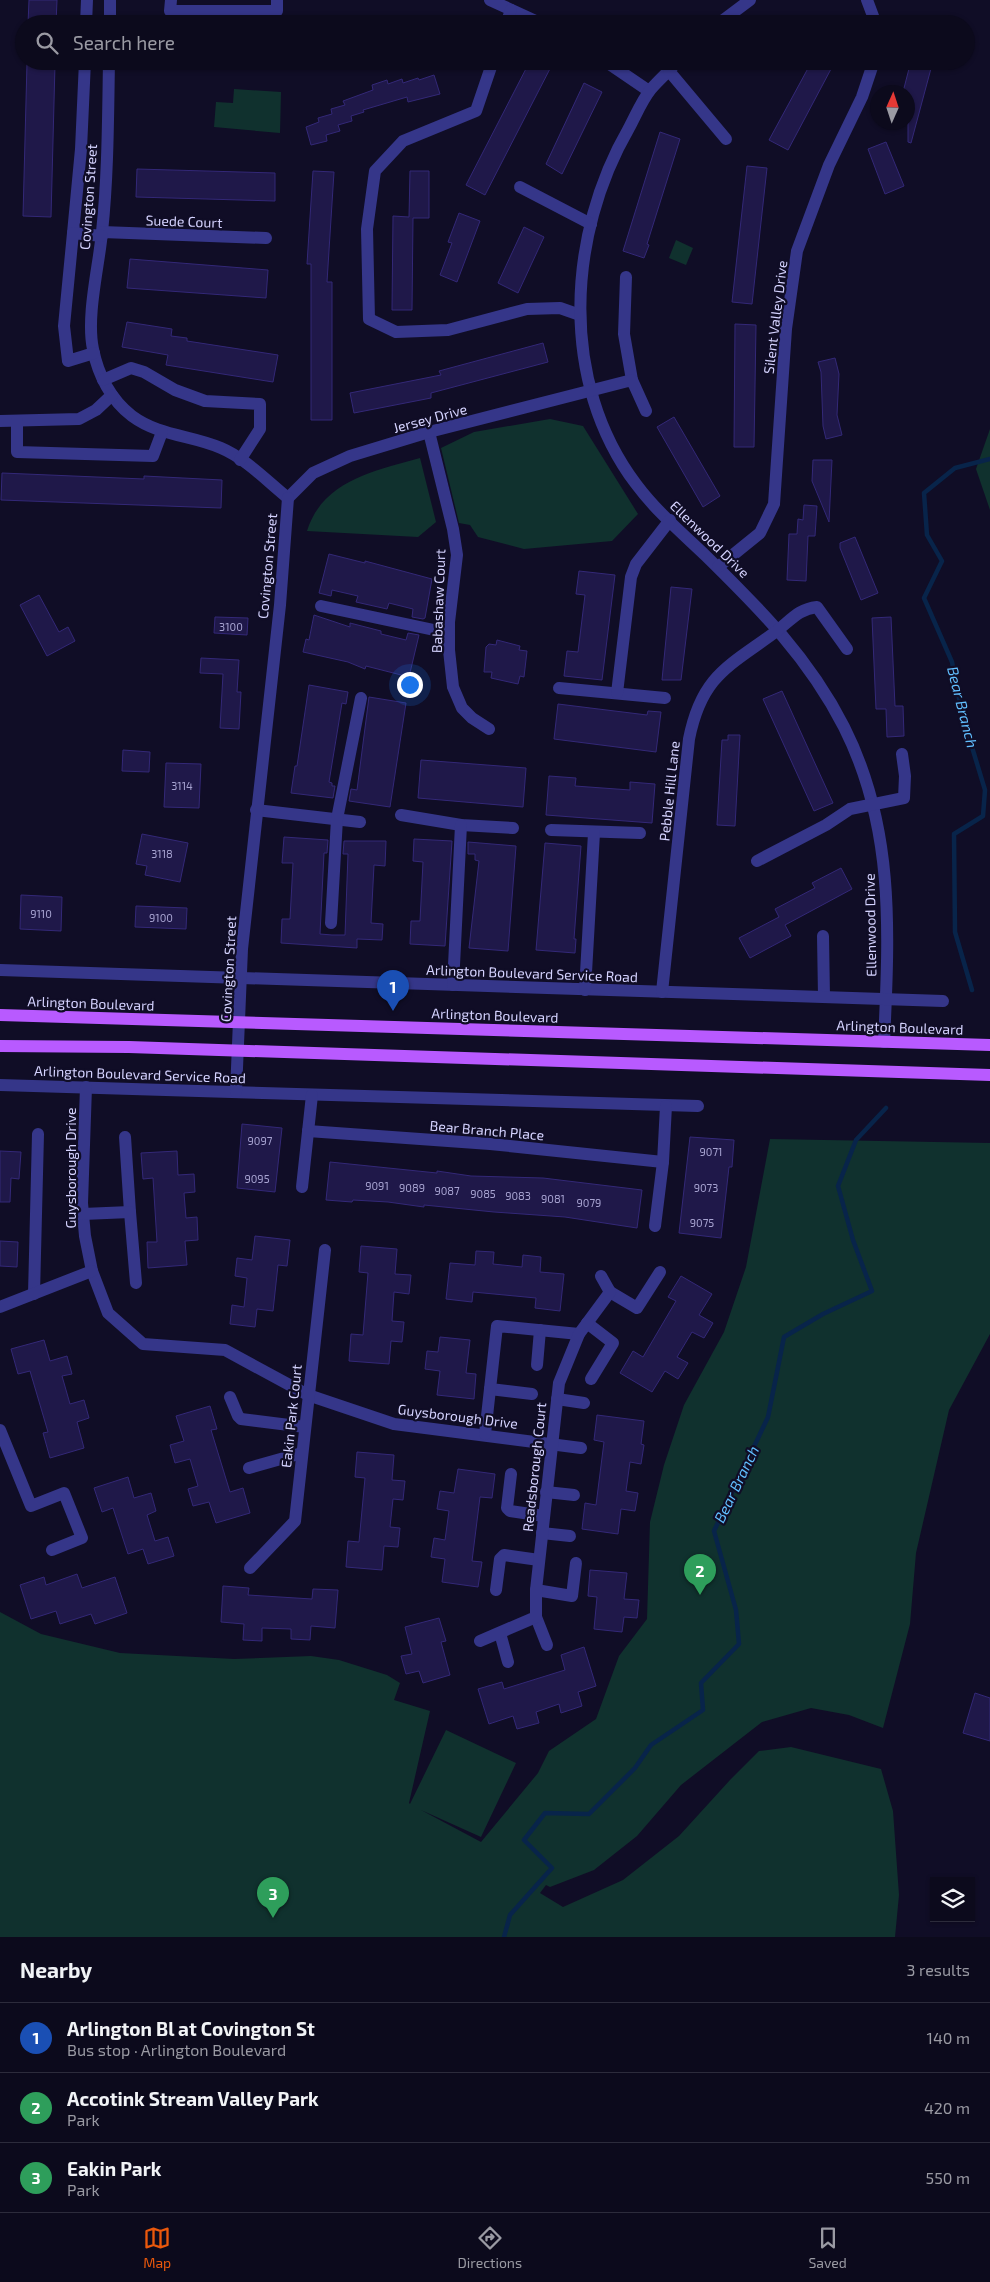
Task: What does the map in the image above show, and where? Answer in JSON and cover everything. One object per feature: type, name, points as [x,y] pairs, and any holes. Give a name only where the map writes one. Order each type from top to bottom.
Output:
[{"type":"main road","name":"Arlington Boulevard","points":[[0,1015],[990,1045]]},
{"type":"main road","points":[[0,1046],[238,1050],[990,1075]]},
{"type":"street","points":[[86,15],[87,0]]},
{"type":"street","points":[[110,0],[110,15]]},
{"type":"street","points":[[171,0],[170,12],[277,11],[277,0]]},
{"type":"street","points":[[490,0],[522,15]]},
{"type":"street","points":[[730,15],[750,0]]},
{"type":"street","points":[[867,0],[873,15]]},
{"type":"street","points":[[509,15],[511,10]]},
{"type":"street","points":[[85,70],[82,149],[64,326],[68,361],[94,353]]},
{"type":"street","name":"Covington Street","points":[[109,70],[102,234],[91,324],[94,353],[102,380],[112,395],[131,416],[149,427],[162,432],[203,441],[223,449],[288,498],[280,605],[242,950],[236,1092]]},
{"type":"street","points":[[490,70],[476,111],[403,141],[375,171],[367,229],[369,319],[396,332],[448,330],[527,309],[560,308],[580,314]]},
{"type":"street","points":[[618,70],[650,91]]},
{"type":"street","name":"Silent Valley Drive","points":[[718,567],[760,533],[774,504],[786,329],[797,251],[829,164],[862,96],[871,70]]},
{"type":"street","points":[[668,71],[726,139]]},
{"type":"street","name":"Ellenwood Drive","points":[[668,71],[650,91],[609,166],[590,224],[582,277],[580,314],[584,363],[591,392],[614,447],[637,486],[779,629],[818,681],[838,714],[860,763],[869,788],[883,845],[888,907],[884,1042]]},
{"type":"street","points":[[520,187],[590,224]]},
{"type":"street","name":"Suede Court","points":[[73,233],[266,238]]},
{"type":"street","points":[[626,277],[624,334],[632,380],[646,412]]},
{"type":"street","points":[[102,380],[131,368],[144,372],[175,390],[205,401],[260,404],[260,429],[240,460]]},
{"type":"street","name":"Jersey Drive","points":[[288,498],[313,473],[350,456],[430,432],[632,380]]},
{"type":"street","points":[[0,421],[79,419],[96,410],[112,395]]},
{"type":"street","points":[[17,421],[17,452],[154,456],[162,432]]},
{"type":"street","name":"Babashaw Court","points":[[430,432],[454,529],[457,555],[449,632],[453,687],[462,708],[472,718],[489,729]]},
{"type":"street","points":[[617,693],[631,577],[636,564],[670,520]]},
{"type":"street","points":[[321,606],[449,632]]},
{"type":"street","name":"Pebble Hill Lane","points":[[662,992],[689,739],[694,715],[705,691],[725,667],[779,629],[804,608],[817,606],[847,649]]},
{"type":"street","points":[[559,688],[665,698]]},
{"type":"street","points":[[331,923],[337,820],[361,698]]},
{"type":"street","points":[[757,861],[826,825],[850,810],[904,798],[905,776],[902,754]]},
{"type":"street","points":[[256,810],[360,822]]},
{"type":"street","points":[[401,815],[461,826],[513,828]]},
{"type":"street","points":[[453,985],[461,826]]},
{"type":"street","points":[[551,830],[594,833],[640,833]]},
{"type":"street","points":[[585,990],[594,833]]},
{"type":"street","points":[[823,936],[824,997]]},
{"type":"street","name":"Arlington Boulevard Service Road","points":[[0,970],[942,1001]]},
{"type":"street","name":"Arlington Boulevard Service Road","points":[[0,1085],[698,1106]]},
{"type":"street","name":"Guysborough Drive","points":[[86,1087],[83,1214],[92,1271],[108,1313],[143,1344],[225,1350],[308,1395],[394,1424],[485,1434],[581,1448]]},
{"type":"street","points":[[302,1187],[312,1095]]},
{"type":"street","points":[[655,1226],[663,1162],[666,1106]]},
{"type":"street","name":"Bear Branch Place","points":[[308,1131],[490,1144],[663,1162]]},
{"type":"street","points":[[34,1294],[38,1134]]},
{"type":"street","points":[[125,1137],[136,1283]]},
{"type":"street","points":[[83,1214],[130,1212]]},
{"type":"street","name":"Eakin Park Court","points":[[250,1568],[295,1521],[325,1250]]},
{"type":"street","points":[[0,1308],[92,1271]]},
{"type":"street","points":[[601,1276],[610,1292],[637,1308],[660,1272]]},
{"type":"street","name":"Readsborough Court","points":[[536,1617],[536,1590],[559,1383],[579,1334],[610,1292]]},
{"type":"street","points":[[587,1323],[613,1343],[592,1379]]},
{"type":"street","points":[[485,1434],[497,1326],[579,1334]]},
{"type":"street","points":[[537,1365],[540,1330]]},
{"type":"street","points":[[490,1389],[532,1394]]},
{"type":"street","points":[[230,1396],[241,1419],[305,1428]]},
{"type":"street","points":[[557,1399],[584,1403]]},
{"type":"street","points":[[0,1430],[31,1506],[64,1493],[82,1538],[52,1550]]},
{"type":"street","points":[[249,1468],[302,1453]]},
{"type":"street","points":[[511,1474],[507,1508],[510,1511],[544,1516]]},
{"type":"street","points":[[546,1492],[574,1495]]},
{"type":"street","points":[[542,1533],[570,1536]]},
{"type":"street","points":[[496,1590],[500,1559],[504,1555],[539,1560]]},
{"type":"street","points":[[536,1590],[572,1596],[576,1563]]},
{"type":"street","points":[[480,1641],[536,1617],[547,1645]]},
{"type":"street","points":[[500,1633],[508,1662]]},
{"type":"green space","points":[[234,89],[281,92],[280,133],[214,127],[216,102],[233,103]]},
{"type":"green space","points":[[676,240],[693,248],[686,265],[669,258]]},
{"type":"green space","points":[[550,419],[583,426],[638,514],[612,541],[524,549],[478,537],[470,525],[459,523],[441,448],[474,432]]},
{"type":"green space","points":[[990,429],[990,510],[976,469]]},
{"type":"green space","points":[[420,458],[436,522],[418,537],[307,531],[315,514],[325,500],[338,489],[369,473]]},
{"type":"green space","points":[[770,1139],[990,1143],[990,1334],[949,1410],[916,1553],[910,1624],[883,1728],[849,1715],[811,1708],[762,1722],[681,1785],[637,1836],[594,1870],[550,1887],[546,1885],[540,1893],[563,1907],[623,1880],[679,1836],[759,1751],[791,1747],[881,1769],[893,1811],[899,1895],[895,1937],[0,1937],[0,1612],[41,1634],[120,1653],[234,1659],[311,1656],[339,1660],[387,1675],[400,1683],[394,1700],[430,1711],[410,1804],[446,1730],[516,1763],[481,1837],[421,1810],[481,1842],[538,1773],[549,1751],[596,1719],[619,1656],[647,1619],[650,1522],[664,1465],[684,1405],[724,1332],[746,1267]]},
{"type":"building","points":[[29,0],[57,0],[56,15],[28,15]]},
{"type":"building","points":[[27,70],[55,70],[51,217],[23,216]]},
{"type":"building","points":[[525,70],[549,70],[485,195],[466,185]]},
{"type":"building","points":[[807,70],[830,70],[788,150],[769,140]]},
{"type":"building","points":[[909,70],[931,70],[915,128],[915,85],[905,85]]},
{"type":"building","points":[[434,75],[440,94],[408,102],[407,97],[363,110],[364,112],[351,116],[352,121],[338,125],[340,131],[326,135],[327,141],[311,145],[306,127],[319,122],[318,118],[332,114],[331,109],[345,105],[343,101],[373,90],[372,85],[387,80],[388,84],[402,79],[403,83]]},
{"type":"building","points":[[584,83],[602,92],[562,174],[546,164]]},
{"type":"building","points":[[908,130],[914,130],[911,143],[908,142]]},
{"type":"building","points":[[660,132],[680,139],[644,258],[623,251]]},
{"type":"building","points":[[886,142],[904,186],[885,194],[868,149]]},
{"type":"building","points":[[747,166],[767,168],[752,304],[732,302]]},
{"type":"building","points":[[137,169],[275,173],[275,201],[136,197]]},
{"type":"building","points":[[313,171],[334,172],[327,282],[332,282],[332,420],[311,420],[311,264],[307,264]]},
{"type":"building","points":[[410,171],[429,171],[429,218],[413,218],[412,310],[392,310],[393,216],[409,217]]},
{"type":"building","points":[[459,213],[480,221],[457,282],[440,275],[452,243],[448,242]]},
{"type":"building","points":[[524,227],[544,237],[518,293],[498,283]]},
{"type":"building","points":[[130,259],[268,270],[266,298],[127,288]]},
{"type":"building","points":[[127,322],[172,329],[171,336],[187,338],[187,341],[278,355],[273,382],[166,365],[168,355],[122,347]]},
{"type":"building","points":[[735,324],[756,325],[754,447],[734,447]]},
{"type":"building","points":[[543,343],[548,362],[431,393],[431,398],[354,413],[350,393],[441,375],[439,371]]},
{"type":"building","points":[[835,358],[839,374],[837,415],[842,435],[826,439],[823,426],[821,372],[818,362]]},
{"type":"building","points":[[674,417],[720,496],[703,507],[657,427]]},
{"type":"building","points":[[813,460],[832,460],[829,522],[812,481]]},
{"type":"building","points":[[2,473],[144,479],[144,476],[222,480],[221,508],[1,500]]},
{"type":"building","points":[[804,505],[817,506],[815,536],[808,536],[806,581],[787,580],[789,534],[797,534],[798,519],[803,520]]},
{"type":"building","points":[[855,537],[878,593],[861,600],[840,548],[840,543]]},
{"type":"building","points":[[329,554],[365,563],[365,561],[432,579],[425,618],[412,617],[413,609],[389,603],[387,609],[356,602],[358,596],[332,590],[331,596],[319,593]]},
{"type":"building","points":[[579,571],[615,575],[602,680],[564,676],[567,651],[578,652],[585,595],[576,594]]},
{"type":"building","points":[[671,587],[692,589],[681,680],[662,680]]},
{"type":"building","points":[[39,595],[59,632],[68,627],[75,641],[47,656],[20,605]]},
{"type":"building","points":[[314,615],[350,627],[350,623],[381,631],[381,634],[406,640],[408,633],[419,635],[409,677],[366,666],[365,669],[348,662],[303,652],[306,639],[309,640]]},
{"type":"building","points":[[215,617],[248,618],[247,635],[214,633]]},
{"type":"building","points":[[891,617],[895,706],[903,706],[904,736],[887,737],[886,709],[876,709],[872,618]]},
{"type":"building","points":[[497,640],[520,646],[519,650],[527,651],[524,677],[520,676],[518,684],[491,678],[492,672],[484,672],[486,647],[489,644],[496,645]]},
{"type":"building","points":[[201,658],[239,660],[237,692],[241,692],[239,729],[220,728],[223,674],[200,673]]},
{"type":"building","points":[[309,685],[348,692],[346,704],[342,703],[329,782],[332,783],[332,786],[335,786],[333,798],[291,793]]},
{"type":"building","points":[[782,691],[833,803],[814,811],[763,699]]},
{"type":"building","points":[[369,697],[406,703],[390,807],[349,801],[351,789],[357,790]]},
{"type":"building","points":[[558,704],[647,715],[648,711],[661,712],[656,752],[554,739]]},
{"type":"building","points":[[728,735],[740,735],[735,826],[717,825],[722,740],[728,740]]},
{"type":"building","points":[[123,750],[150,752],[149,772],[122,771]]},
{"type":"building","points":[[421,760],[526,768],[523,807],[418,798]]},
{"type":"building","points":[[166,763],[201,764],[199,808],[164,807]]},
{"type":"building","points":[[549,776],[576,778],[575,786],[630,790],[630,782],[655,784],[652,823],[546,815]]},
{"type":"building","points":[[142,834],[188,843],[180,882],[145,875],[147,866],[136,864]]},
{"type":"building","points":[[284,837],[328,840],[327,853],[324,853],[320,934],[332,935],[345,935],[348,854],[343,854],[344,841],[386,841],[385,866],[374,865],[371,923],[383,924],[382,940],[357,939],[357,948],[281,943],[282,919],[290,919],[293,863],[282,863]]},
{"type":"building","points":[[414,839],[452,841],[445,946],[410,944],[411,921],[420,921],[423,862],[413,861]]},
{"type":"building","points":[[468,842],[516,846],[508,951],[469,948],[479,861],[475,860],[475,854],[468,854]]},
{"type":"building","points":[[545,843],[581,846],[574,939],[576,939],[575,953],[536,950]]},
{"type":"building","points":[[841,868],[852,889],[785,925],[791,936],[750,958],[739,938],[779,917],[775,909],[815,888],[812,883]]},
{"type":"building","points":[[21,895],[62,897],[61,931],[20,929]]},
{"type":"building","points":[[136,906],[187,908],[186,929],[135,927]]},
{"type":"building","points":[[242,1124],[282,1128],[275,1192],[237,1188]]},
{"type":"building","points":[[690,1137],[734,1140],[732,1167],[729,1167],[721,1238],[679,1233]]},
{"type":"building","points":[[0,1151],[21,1152],[19,1179],[11,1178],[10,1202],[0,1202]]},
{"type":"building","points":[[177,1151],[178,1175],[194,1174],[195,1192],[184,1193],[186,1218],[197,1217],[198,1240],[185,1241],[187,1265],[148,1268],[147,1242],[157,1242],[153,1178],[143,1179],[141,1153]]},
{"type":"building","points":[[330,1162],[437,1173],[437,1171],[471,1176],[543,1178],[642,1190],[637,1228],[565,1217],[424,1205],[424,1207],[388,1202],[326,1200]]},
{"type":"building","points":[[255,1236],[290,1240],[287,1266],[278,1265],[273,1311],[257,1309],[255,1327],[230,1324],[232,1305],[244,1307],[247,1278],[235,1276],[237,1258],[252,1260]]},
{"type":"building","points":[[0,1241],[18,1242],[17,1267],[0,1266]]},
{"type":"building","points":[[361,1246],[397,1249],[395,1274],[411,1275],[409,1294],[394,1292],[392,1321],[404,1322],[402,1342],[391,1341],[389,1364],[349,1361],[351,1334],[363,1335],[368,1273],[359,1272]]},
{"type":"building","points":[[476,1251],[494,1252],[493,1264],[522,1267],[523,1255],[541,1257],[540,1272],[564,1274],[560,1311],[535,1308],[536,1298],[473,1292],[472,1302],[446,1299],[450,1263],[475,1265]]},
{"type":"building","points":[[681,1276],[712,1294],[699,1315],[713,1323],[704,1338],[692,1332],[677,1357],[688,1363],[678,1379],[665,1371],[652,1392],[620,1373],[633,1351],[643,1357],[676,1301],[668,1297]]},
{"type":"building","points":[[440,1337],[470,1340],[466,1373],[476,1374],[474,1399],[437,1395],[440,1371],[425,1369],[427,1351],[438,1352]]},
{"type":"building","points":[[44,1340],[50,1361],[67,1356],[72,1374],[62,1376],[70,1404],[84,1400],[89,1418],[77,1422],[84,1448],[50,1458],[43,1433],[48,1432],[30,1371],[18,1374],[11,1349]]},
{"type":"building","points":[[210,1406],[217,1429],[211,1430],[230,1492],[243,1488],[250,1513],[216,1523],[209,1502],[193,1506],[188,1489],[198,1486],[190,1459],[175,1463],[170,1445],[184,1441],[176,1416]]},
{"type":"building","points":[[597,1415],[644,1421],[641,1444],[644,1445],[641,1464],[630,1462],[626,1491],[638,1493],[635,1511],[621,1509],[618,1534],[582,1529],[585,1503],[596,1505],[604,1442],[594,1440]]},
{"type":"building","points":[[357,1452],[394,1455],[392,1480],[405,1481],[403,1500],[393,1499],[390,1527],[400,1528],[398,1547],[384,1546],[382,1570],[346,1567],[348,1541],[359,1542],[365,1478],[355,1477]]},
{"type":"building","points":[[458,1469],[495,1474],[492,1498],[480,1497],[472,1561],[482,1562],[478,1587],[442,1582],[445,1559],[431,1557],[434,1538],[445,1540],[449,1511],[437,1509],[440,1491],[454,1493]]},
{"type":"building","points":[[128,1477],[134,1498],[151,1493],[156,1511],[147,1515],[155,1541],[168,1537],[174,1556],[148,1564],[143,1549],[128,1554],[113,1508],[102,1512],[94,1488]]},
{"type":"building","points":[[590,1570],[627,1573],[624,1599],[639,1600],[637,1618],[624,1617],[622,1632],[594,1629],[597,1597],[588,1596]]},
{"type":"building","points":[[77,1574],[82,1588],[115,1577],[127,1613],[95,1624],[91,1614],[60,1624],[56,1611],[31,1619],[20,1585],[44,1577],[46,1585]]},
{"type":"building","points":[[223,1586],[249,1588],[248,1595],[312,1599],[313,1589],[338,1590],[335,1628],[311,1626],[310,1640],[291,1639],[291,1629],[262,1628],[262,1641],[243,1640],[244,1624],[221,1622]]},
{"type":"building","points":[[439,1618],[446,1641],[441,1642],[450,1675],[423,1683],[419,1671],[406,1674],[401,1656],[412,1654],[405,1627]]},
{"type":"building","points":[[584,1647],[596,1686],[578,1692],[582,1706],[561,1713],[559,1704],[536,1712],[539,1723],[517,1729],[513,1716],[489,1724],[478,1689],[502,1682],[504,1689],[565,1670],[561,1655]]},
{"type":"building","points":[[975,1693],[990,1698],[990,1741],[963,1733]]},
{"type":"waterway","name":"Bear Branch","points":[[972,990],[955,932],[954,834],[983,816],[985,790],[962,714],[952,662],[924,598],[942,561],[927,535],[924,493],[955,468],[990,459]]},
{"type":"waterway","name":"Bear Branch","points":[[504,1937],[510,1915],[552,1868],[524,1840],[545,1813],[589,1814],[635,1768],[651,1745],[703,1710],[701,1683],[739,1644],[736,1610],[714,1531],[768,1417],[784,1337],[823,1314],[872,1291],[853,1240],[838,1186],[856,1140],[886,1108]]},
{"type":"place","name":"Arlington Bl at Covington St","points":[[393,1011]]},
{"type":"place","name":"Accotink Stream Valley Park","points":[[700,1595]]},
{"type":"place","name":"Eakin Park","points":[[273,1918]]}]
